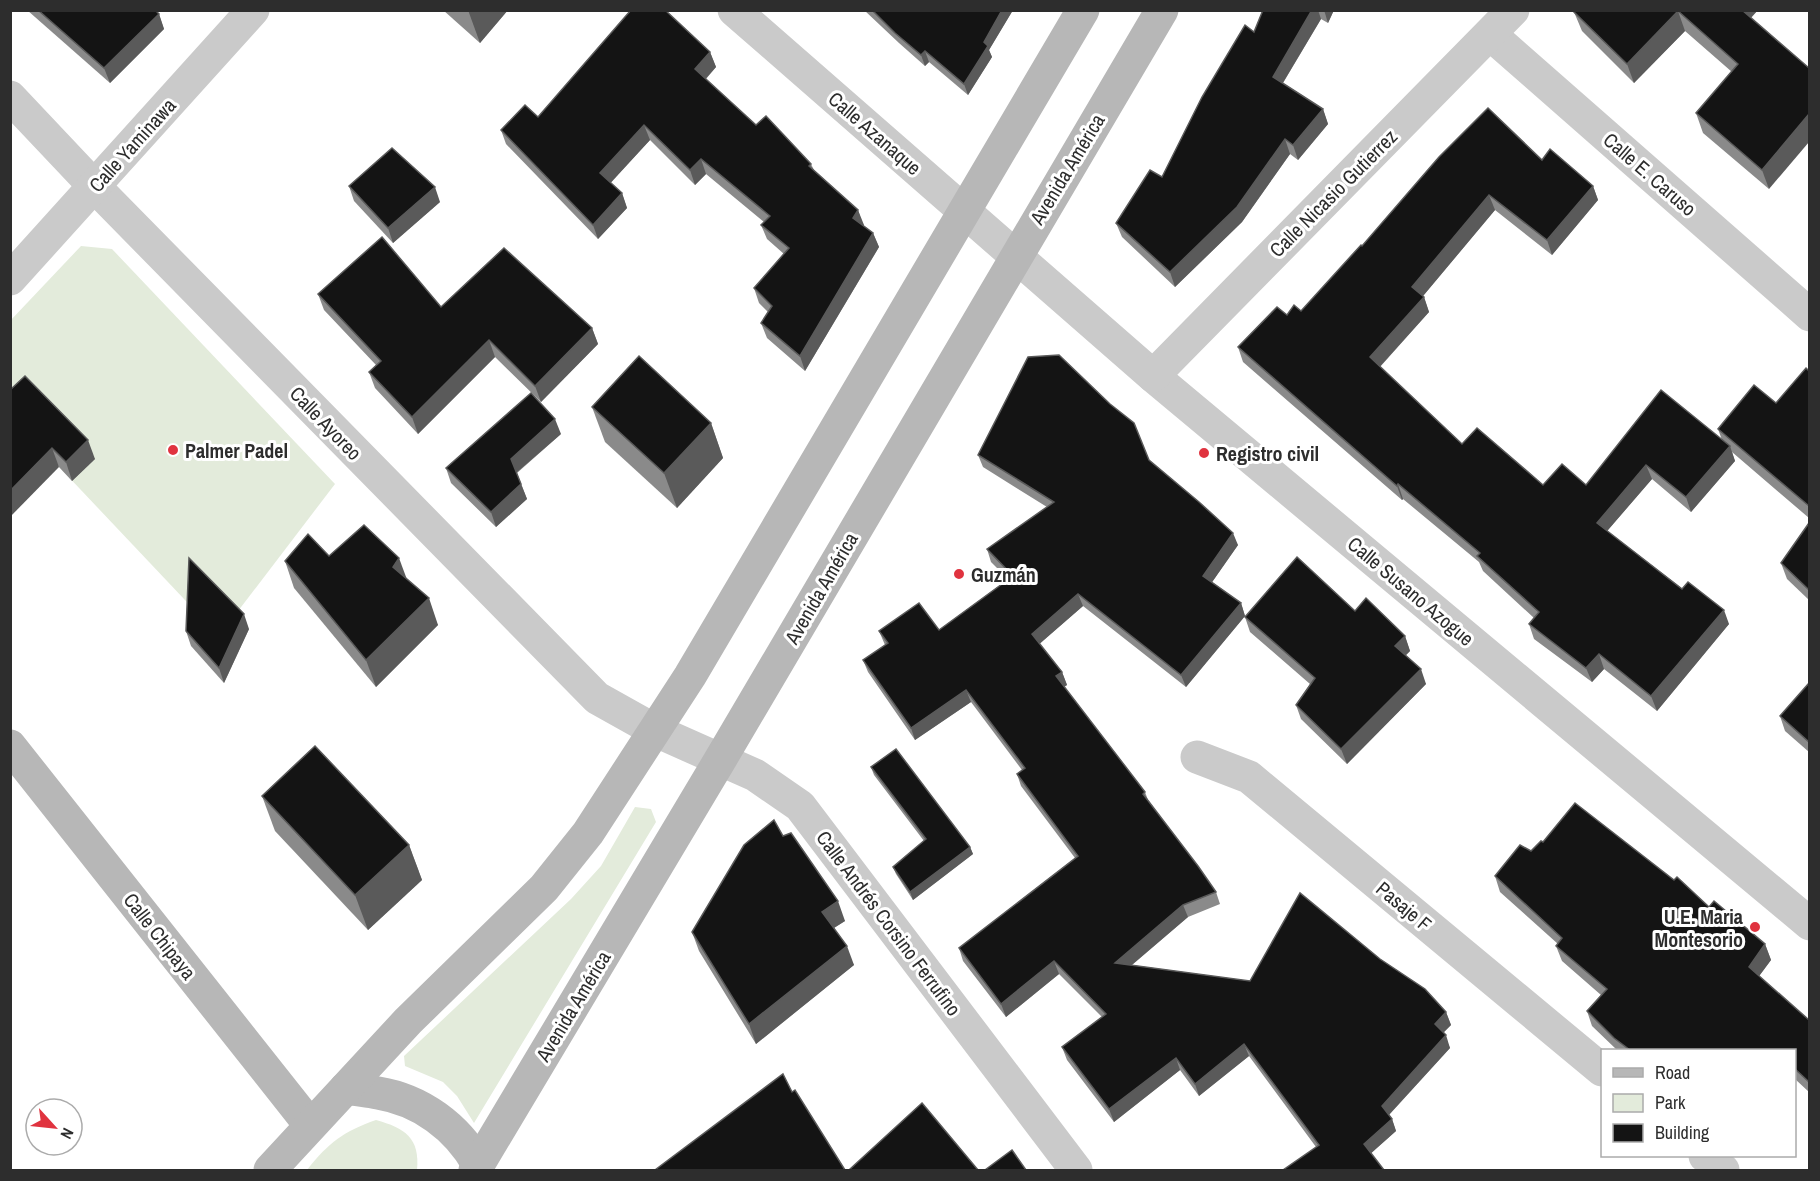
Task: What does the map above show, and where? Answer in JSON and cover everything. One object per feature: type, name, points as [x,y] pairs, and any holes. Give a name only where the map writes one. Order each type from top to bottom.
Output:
[{"type":"main road","points":[[270,1170],[408,1021],[544,888],[588,833],[656,730],[1083,10]]},
{"type":"main road","name":"Avenida América","points":[[479,1168],[1161,10]]},
{"type":"main road","name":"Calle Chipaya","points":[[10,746],[310,1125]]},
{"type":"main road","points":[[346,1088],[379,1093],[418,1107],[437,1118],[455,1132],[469,1148],[479,1168]]},
{"type":"street","name":"Calle Yaminawa","points":[[10,279],[253,10]]},
{"type":"street","name":"Calle Azanaque","points":[[734,10],[1015,256]]},
{"type":"street","name":"Calle Nicasio Gutierrez","points":[[1153,376],[1513,10]]},
{"type":"street","name":"Calle E. Caruso","points":[[1490,34],[1809,315]]},
{"type":"street","name":"Calle Ayoreo","points":[[10,97],[94,186],[597,698],[656,730]]},
{"type":"street","name":"Calle Susano Azogue","points":[[1015,256],[1153,376],[1809,924]]},
{"type":"street","name":"Calle Andrés Corsino Ferrufino","points":[[656,730],[755,775],[800,806],[1076,1170]]},
{"type":"street","name":"Pasaje F","points":[[1197,757],[1249,777],[1601,1069]]},
{"type":"street","points":[[1707,1157],[1723,1170]]},
{"type":"green space","name":"Palmer Padel","points":[[81,246],[112,249],[335,484],[219,636],[11,416],[10,321]]},
{"type":"green space","points":[[635,807],[651,809],[656,822],[474,1123],[457,1096],[443,1082],[405,1066],[404,1056],[571,899],[601,866]]},
{"type":"green space","points":[[376,1120],[395,1127],[409,1136],[416,1150],[417,1170],[307,1170],[337,1139]]},
{"type":"building","points":[[38,10],[155,10],[159,14],[104,68]]},
{"type":"building","points":[[631,10],[665,10],[710,52],[695,69],[756,125],[766,116],[811,164],[809,166],[858,210],[853,218],[873,233],[800,356],[761,323],[772,306],[754,288],[789,248],[761,225],[770,216],[701,159],[690,170],[644,125],[600,173],[622,193],[593,225],[501,130],[525,105],[538,117]]},
{"type":"building","points":[[872,10],[1002,10],[984,42],[988,46],[964,84],[925,51],[921,55]]},
{"type":"building","points":[[1263,10],[1312,10],[1273,77],[1323,109],[1293,145],[1285,139],[1237,207],[1170,272],[1116,223],[1150,170],[1162,177],[1202,97],[1245,25],[1254,32]]},
{"type":"building","points":[[1575,10],[1742,10],[1809,68],[1809,114],[1762,170],[1696,113],[1738,64],[1678,11],[1627,64],[1574,12]]},
{"type":"building","points":[[1488,108],[1542,160],[1550,149],[1593,186],[1547,240],[1489,195],[1412,287],[1424,297],[1370,357],[1462,444],[1477,428],[1543,485],[1562,464],[1586,485],[1661,390],[1730,446],[1686,497],[1646,465],[1597,523],[1682,589],[1688,582],[1724,610],[1651,696],[1599,654],[1586,668],[1529,624],[1539,612],[1477,556],[1480,553],[1398,484],[1397,486],[1238,347],[1277,307],[1287,315],[1294,305],[1301,311],[1362,246],[1439,157]]},
{"type":"building","points":[[392,148],[435,187],[388,228],[349,186]]},
{"type":"building","points":[[382,237],[441,307],[504,248],[592,328],[535,386],[489,340],[412,417],[369,372],[381,361],[318,294]]},
{"type":"building","points":[[1059,355],[1110,404],[1134,423],[1149,460],[1233,533],[1203,576],[1241,603],[1181,675],[1078,594],[1032,634],[1062,672],[1056,676],[1145,792],[1143,794],[1216,892],[1183,905],[1115,963],[1250,981],[1300,893],[1380,959],[1425,989],[1446,1012],[1435,1024],[1446,1035],[1382,1106],[1392,1119],[1364,1144],[1384,1170],[1283,1170],[1319,1145],[1244,1044],[1195,1084],[1176,1058],[1109,1109],[1062,1047],[1106,1014],[1054,961],[1001,1004],[959,948],[1078,856],[1017,774],[1025,768],[966,690],[911,728],[863,660],[888,643],[879,631],[919,603],[939,630],[1013,576],[987,549],[1054,502],[978,455],[1028,357]]},
{"type":"building","points":[[639,356],[711,423],[664,473],[592,407]]},
{"type":"building","points":[[1806,368],[1809,371],[1809,506],[1718,429],[1754,385],[1776,403]]},
{"type":"building","points":[[25,376],[88,440],[66,462],[52,448],[10,491],[10,390]]},
{"type":"building","points":[[531,393],[555,419],[511,459],[521,484],[491,512],[446,468]]},
{"type":"building","points":[[1809,523],[1809,590],[1781,563]]},
{"type":"building","points":[[364,525],[399,558],[393,567],[429,598],[366,660],[285,561],[308,534],[329,556]]},
{"type":"building","points":[[1297,557],[1355,611],[1366,598],[1405,636],[1395,646],[1421,669],[1341,749],[1296,705],[1315,678],[1245,617]]},
{"type":"building","points":[[189,558],[244,614],[219,668],[186,631]]},
{"type":"building","points":[[1809,683],[1809,742],[1780,716]]},
{"type":"building","points":[[315,746],[409,845],[355,895],[262,796]]},
{"type":"building","points":[[896,749],[970,847],[910,892],[893,867],[926,839],[871,767]]},
{"type":"building","points":[[1575,803],[1674,880],[1677,877],[1709,907],[1714,901],[1765,944],[1749,967],[1809,1020],[1809,1082],[1796,1070],[1796,1049],[1629,1049],[1614,1038],[1587,1011],[1607,989],[1556,946],[1562,938],[1495,876],[1520,845],[1531,851],[1541,841],[1543,842]]},
{"type":"building","points":[[774,820],[783,836],[791,833],[838,901],[822,912],[847,946],[749,1024],[692,932],[744,845]]},
{"type":"building","points":[[783,1074],[792,1092],[795,1090],[845,1170],[655,1170]]},
{"type":"building","points":[[922,1103],[978,1170],[849,1170]]},
{"type":"building","points":[[1012,1150],[1026,1170],[985,1170]]},
{"type":"place","name":"Palmer Padel","points":[[173,450]]},
{"type":"place","name":"Registro civil","points":[[1204,453]]},
{"type":"place","name":"Guzmán","points":[[959,574]]},
{"type":"place","name":"U.E. Maria Montesorio","points":[[1755,927]]}]
